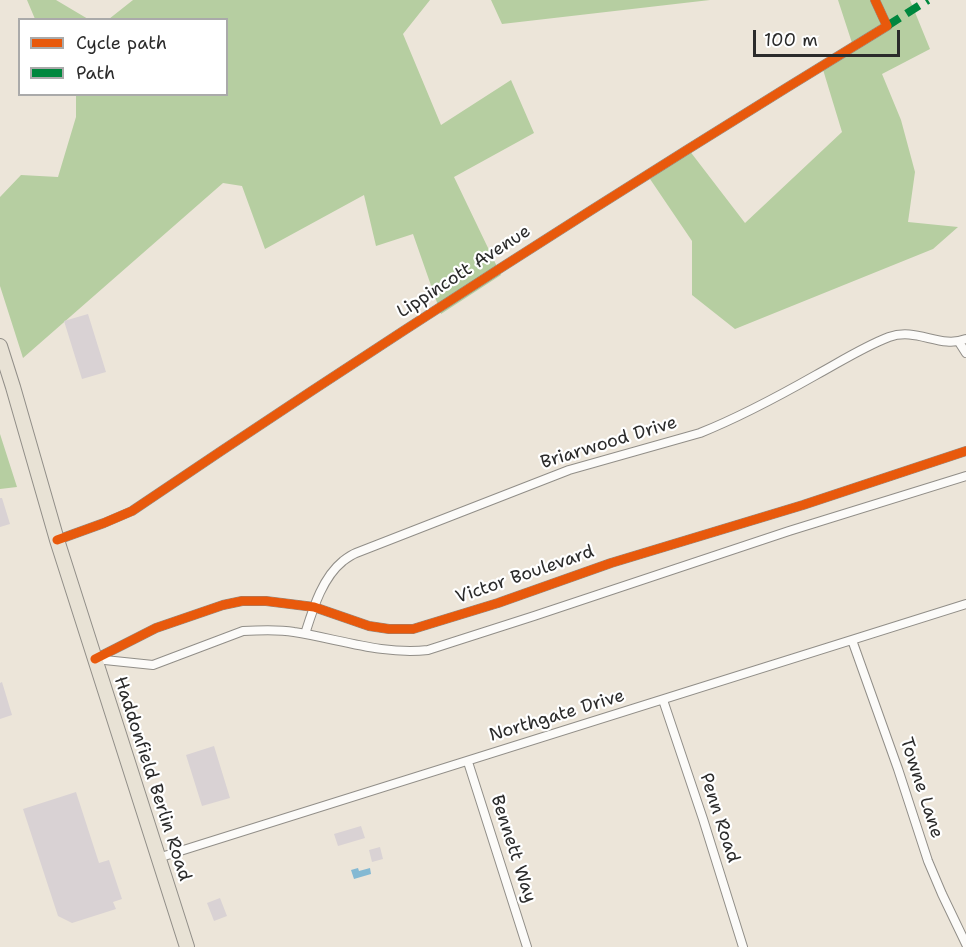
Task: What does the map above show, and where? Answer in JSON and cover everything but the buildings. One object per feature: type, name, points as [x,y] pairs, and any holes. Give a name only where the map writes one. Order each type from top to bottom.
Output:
[{"type":"main road","name":"Haddonfield Berlin Road","points":[[0,346],[57,540],[187,947]]},
{"type":"street","name":"Lippincott Avenue","points":[[57,540],[132,511],[303,395],[710,135],[887,26],[875,0]]},
{"type":"street","name":"Briarwood Drive","points":[[305,634],[314,607],[328,580],[344,560],[356,553],[569,470],[700,433],[720,425],[866,347],[892,336],[918,334],[947,342],[962,341]]},
{"type":"street","points":[[962,341],[966,353]]},
{"type":"street","name":"Victor Boulevard","points":[[95,659],[156,627],[242,601],[266,601],[314,607],[369,626],[412,629],[498,603],[611,563],[803,505],[966,451]]},
{"type":"street","points":[[95,659],[153,665],[243,631],[256,630],[293,631],[376,649],[428,650],[789,531],[966,476]]},
{"type":"street","name":"Northgate Drive","points":[[158,858],[966,604]]},
{"type":"street","name":"Towne Lane","points":[[852,640],[928,861],[966,944]]},
{"type":"street","name":"Penn Road","points":[[663,700],[743,947]]},
{"type":"street","name":"Bennett Way","points":[[468,762],[527,947]]},
{"type":"green space","points":[[27,0],[56,0],[86,18],[35,18]]},
{"type":"green space","points":[[133,0],[430,0],[403,34],[441,125],[511,80],[534,133],[454,177],[501,275],[441,314],[413,234],[376,246],[364,195],[265,249],[242,186],[223,183],[23,358],[0,286],[0,197],[21,175],[58,177],[76,117],[76,96],[228,96],[228,18],[110,18]]},
{"type":"green space","points":[[491,0],[710,0],[502,24]]},
{"type":"green space","points":[[838,0],[910,0],[930,49],[882,74],[901,120],[915,172],[908,222],[958,227],[933,249],[735,329],[692,295],[692,241],[650,179],[689,150],[745,223],[842,132],[821,63],[853,46]]},
{"type":"green space","points":[[0,434],[17,487],[0,489]]},
{"type":"water","points":[[358,868],[359,871],[370,868],[371,874],[354,879],[351,870]]},
{"type":"marked path","points":[[887,26],[928,0]]},
{"type":"cycle path","points":[[57,540],[132,511],[507,264],[887,26],[875,0]]},
{"type":"cycle path","points":[[95,659],[156,628],[223,605],[242,601],[266,601],[314,607],[369,626],[413,629],[498,603],[611,563],[803,505],[966,451]]}]
